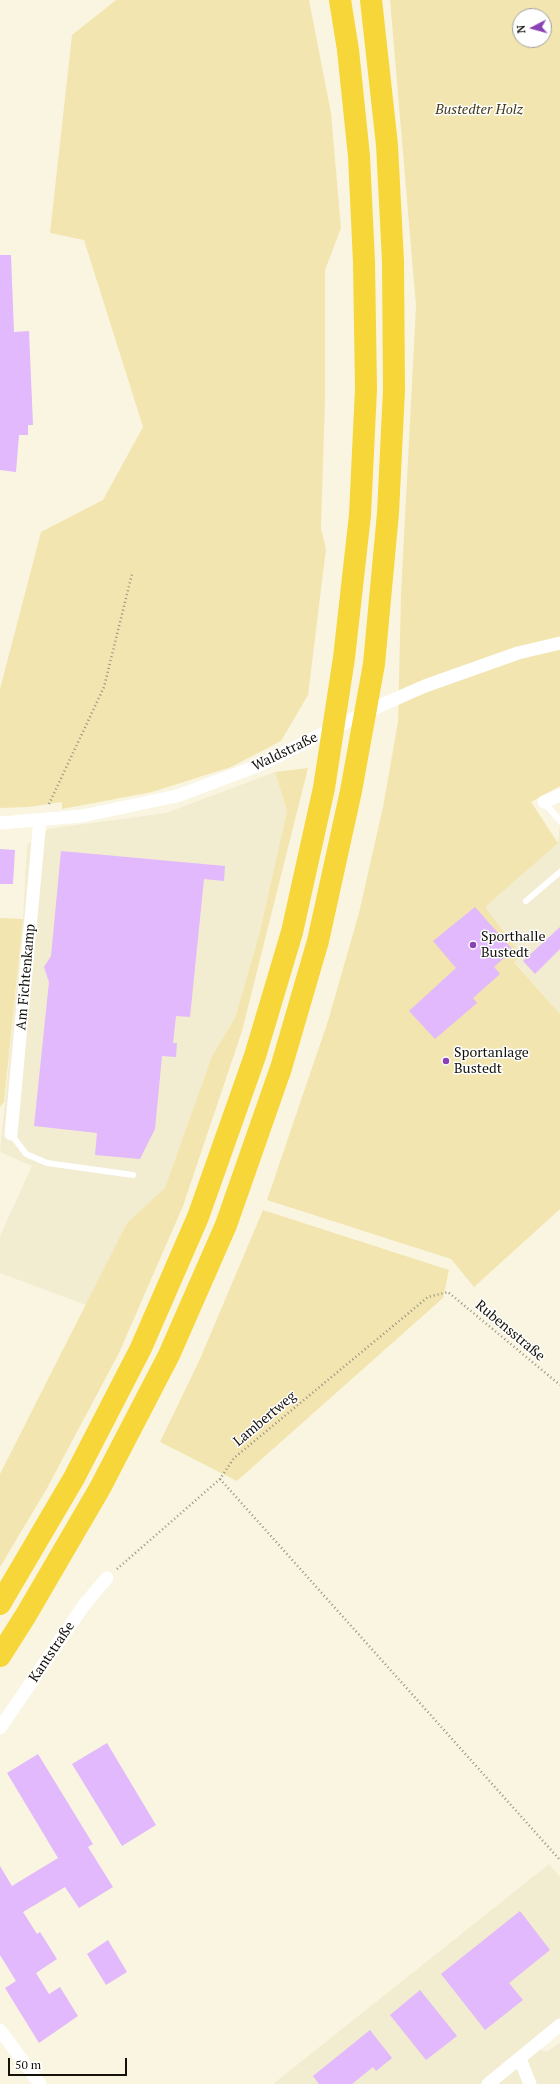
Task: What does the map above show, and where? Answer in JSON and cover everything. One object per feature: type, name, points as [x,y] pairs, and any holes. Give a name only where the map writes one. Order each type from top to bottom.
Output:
[{"type":"highway","points":[[0,1604],[74,1478],[141,1348],[198,1217],[255,1056],[292,932],[324,788],[344,658],[360,514],[366,388],[364,262],[359,156],[348,50],[340,0]]},
{"type":"highway","points":[[0,1656],[26,1615],[100,1488],[169,1355],[226,1225],[281,1068],[318,941],[351,791],[374,664],[388,513],[394,390],[393,261],[387,145],[371,0]]},
{"type":"street","name":"Waldstraße","points":[[0,823],[82,816],[177,796],[260,765],[425,686],[518,653],[560,643]]},
{"type":"street","points":[[544,802],[560,795]]},
{"type":"street","name":"Am Fichtenkamp","points":[[12,1134],[40,820]]},
{"type":"street","name":"Kantstraße","points":[[0,1728],[84,1606],[107,1578]]},
{"type":"street","points":[[488,2084],[560,2025]]},
{"type":"street","points":[[0,2030],[40,2084]]},
{"type":"street","points":[[520,2059],[530,2084]]},
{"type":"lane","points":[[544,802],[560,820]]},
{"type":"lane","points":[[526,901],[560,872]]},
{"type":"lane","points":[[12,1134],[26,1154],[47,1163],[133,1175]]},
{"type":"path","points":[[40,820],[60,782],[104,687],[132,574]]},
{"type":"path","name":"Rubensstraße","points":[[448,1292],[560,1385]]},
{"type":"path","name":"Lambertweg","points":[[107,1578],[220,1479],[234,1458],[317,1387],[428,1297],[448,1292]]},
{"type":"path","points":[[220,1479],[560,1860]]},
{"type":"shaded area","points":[[275,772],[287,811],[259,935],[235,1018],[212,1056],[165,1189],[127,1223],[86,1305],[0,1273],[0,1236],[32,1166],[0,1152],[23,919],[27,845],[48,829],[166,813]]},
{"type":"shaded area","points":[[560,823],[560,1014],[514,961],[484,907],[558,843]]},
{"type":"shaded area","points":[[549,1864],[560,1877],[560,2018],[532,2046],[546,2052],[560,2043],[560,2084],[273,2084]]},
{"type":"green space","points":[[116,0],[309,0],[331,113],[341,228],[325,270],[325,399],[321,528],[326,549],[308,695],[281,741],[231,767],[152,792],[62,809],[62,802],[29,807],[0,808],[0,689],[41,532],[103,500],[143,427],[84,240],[50,233],[72,35]]},
{"type":"green space","name":"Bustedter Holz","points":[[390,0],[560,0],[560,786],[531,802],[558,843],[485,907],[521,955],[514,962],[560,1014],[560,1209],[474,1287],[451,1259],[267,1200],[328,1021],[359,913],[383,807],[398,722],[401,594],[416,306]]},
{"type":"green space","points":[[308,768],[242,1031],[183,1206],[119,1353],[46,1490],[0,1567],[0,1474],[127,1223],[165,1188],[212,1056],[235,1018],[259,935],[287,811],[275,772]]},
{"type":"green space","points":[[0,918],[23,919],[4,1102],[0,1107]]},
{"type":"green space","points":[[263,1210],[449,1270],[443,1298],[237,1481],[160,1442],[200,1359]]},
{"type":"building","points":[[0,255],[11,255],[14,332],[29,331],[33,425],[28,425],[28,435],[19,435],[16,472],[0,470]]},
{"type":"building","points":[[0,849],[15,850],[13,884],[0,884]]},
{"type":"building","points":[[61,851],[225,866],[224,881],[204,879],[190,1017],[176,1016],[173,1043],[177,1043],[176,1057],[162,1056],[155,1129],[140,1159],[95,1155],[97,1133],[34,1126],[49,982],[44,967],[51,956]]},
{"type":"building","points":[[475,907],[513,950],[494,967],[500,974],[473,998],[477,1003],[435,1039],[409,1011],[456,968],[433,941]]},
{"type":"building","points":[[560,927],[560,949],[535,974],[523,961]]},
{"type":"building","points":[[107,1743],[156,1825],[122,1846],[72,1764]]},
{"type":"building","points":[[38,1754],[93,1844],[88,1847],[113,1887],[79,1908],[65,1887],[23,1912],[37,1934],[40,1932],[57,1959],[36,1973],[49,1994],[60,1987],[78,2016],[39,2043],[5,1988],[16,1981],[0,1955],[0,1866],[12,1886],[58,1858],[7,1773]]},
{"type":"building","points":[[520,1911],[550,1950],[509,1983],[523,2000],[485,2030],[441,1974]]},
{"type":"building","points":[[108,1940],[127,1972],[106,1985],[87,1954]]},
{"type":"building","points":[[420,1990],[457,2036],[426,2060],[390,2015]]},
{"type":"building","points":[[370,2030],[392,2058],[376,2071],[373,2067],[352,2084],[319,2084],[313,2076]]},
{"type":"place","name":"Sporthalle Bustedt","points":[[473,945]]},
{"type":"place","name":"Sportanlage Bustedt","points":[[446,1061]]}]
